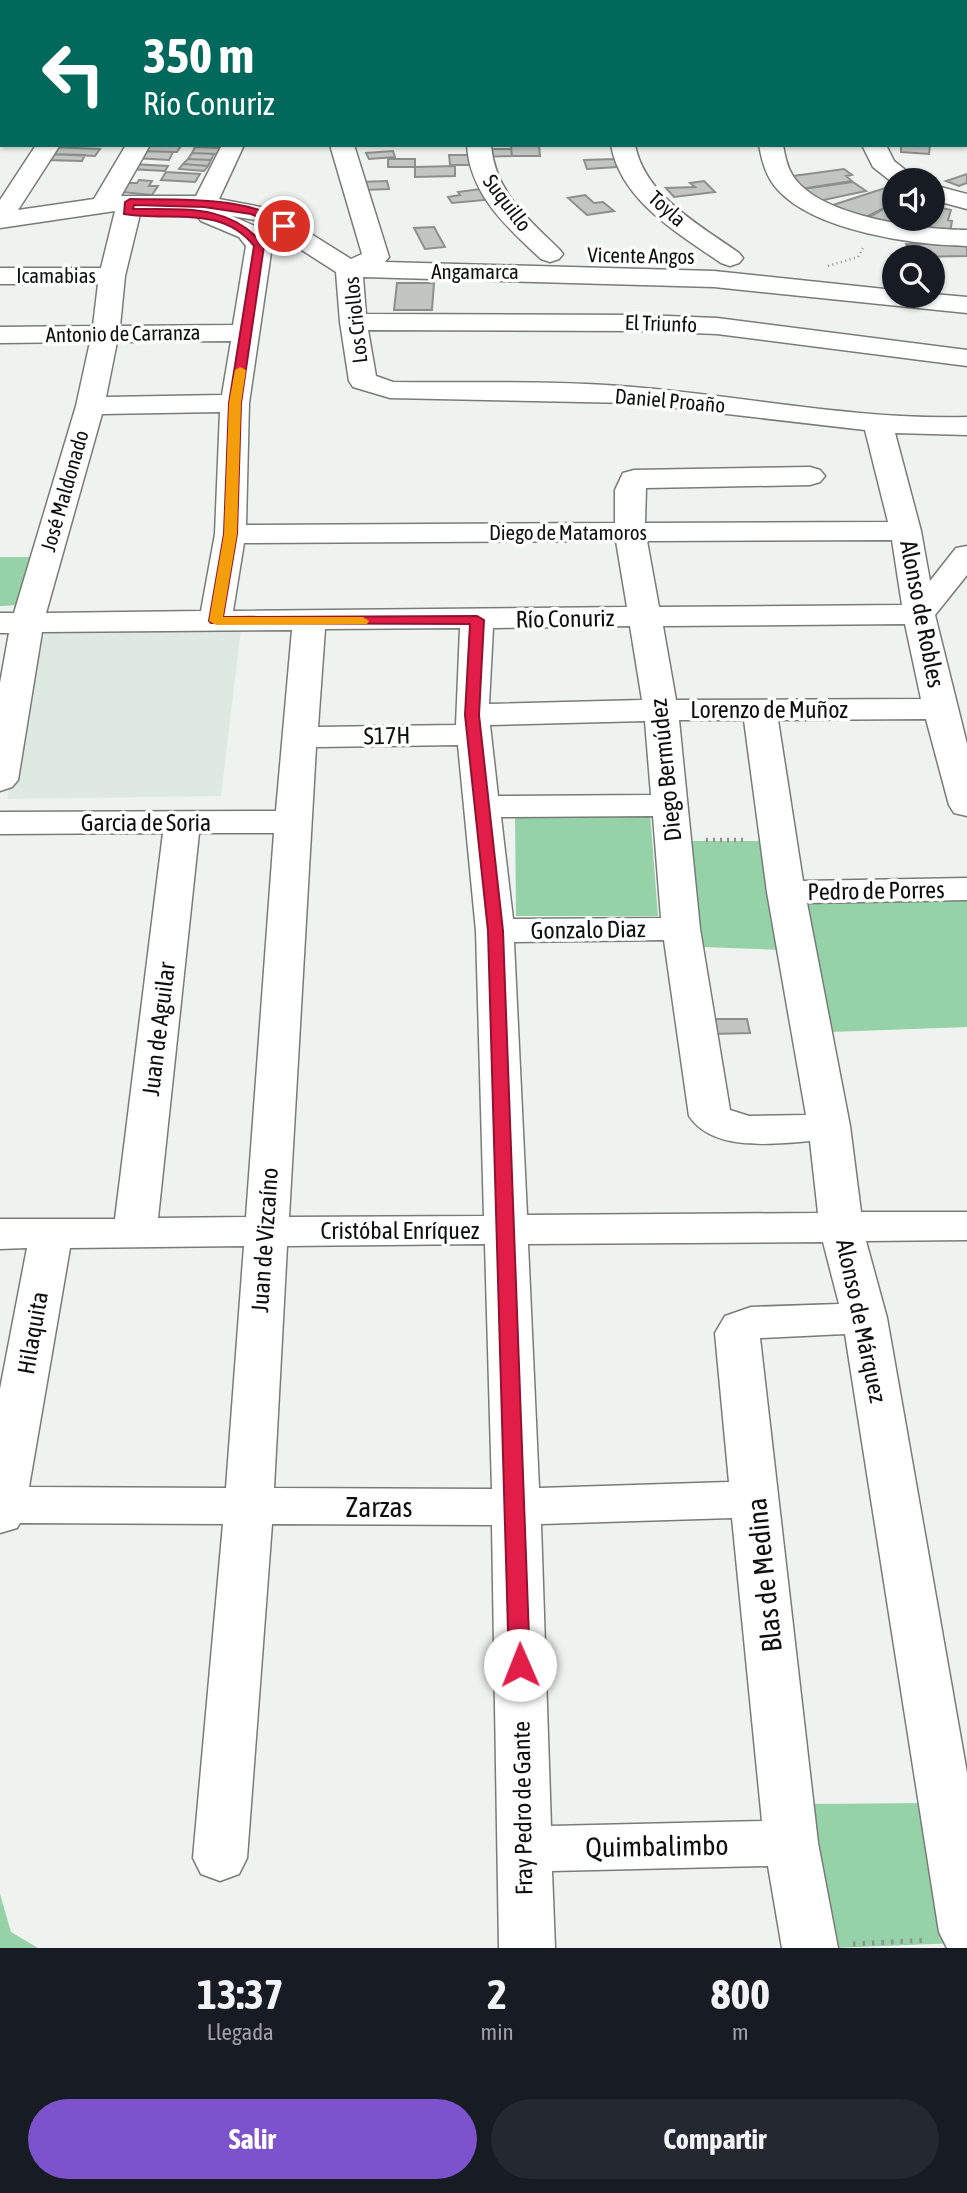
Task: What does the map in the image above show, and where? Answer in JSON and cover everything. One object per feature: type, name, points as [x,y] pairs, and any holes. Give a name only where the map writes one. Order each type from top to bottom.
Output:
[{"type":"street","points":[[0,241],[5,219],[47,147]]},
{"type":"street","name":"José Maldonado","points":[[0,780],[14,623],[90,407],[105,335],[121,206],[137,147]]},
{"type":"street","points":[[204,204],[232,147]]},
{"type":"street","name":"Los Criollos","points":[[343,147],[376,257],[349,269],[353,322],[363,381],[372,385]]},
{"type":"street","name":"Suquillo","points":[[479,147],[484,179],[514,219],[550,254]]},
{"type":"street","name":"Toyla","points":[[623,147],[623,153],[636,179],[659,206],[730,258]]},
{"type":"street","points":[[771,147],[774,165],[789,188],[829,211],[882,228]]},
{"type":"street","points":[[874,147],[876,153],[889,168]]},
{"type":"street","points":[[945,196],[967,202]]},
{"type":"street","points":[[5,219],[121,206],[204,204],[262,214],[349,269]]},
{"type":"street","points":[[121,206],[205,214],[248,232],[259,246],[235,403],[230,534],[216,621]]},
{"type":"street","points":[[893,231],[967,238]]},
{"type":"street","name":"Vicente Angos","points":[[376,257],[550,254],[730,258]]},
{"type":"street","name":"Angamarca","points":[[349,269],[714,279],[967,305]]},
{"type":"street","name":"Icamabias","points":[[0,276],[112,276]]},
{"type":"street","name":"El Triunfo","points":[[353,322],[642,323],[717,326],[967,358]]},
{"type":"street","name":"Antonio de Carranza","points":[[0,335],[247,333]]},
{"type":"street","name":"Daniel Proaño","points":[[372,385],[390,390],[631,395],[929,428],[967,426]]},
{"type":"street","points":[[90,407],[235,403]]},
{"type":"street","name":"Alonso de Robles","points":[[878,423],[906,531],[919,614],[940,709],[967,805]]},
{"type":"street","name":"Diego Bermúdez","points":[[810,477],[634,479],[629,490],[630,532],[662,710],[681,929],[710,1116],[719,1125],[736,1130],[829,1126]]},
{"type":"street","name":"Diego de Matamoros","points":[[230,534],[906,531]]},
{"type":"street","points":[[919,614],[967,555]]},
{"type":"street","name":"Río Conuriz","points":[[14,623],[919,614]]},
{"type":"street","name":"Fray Pedro de Gante","points":[[477,620],[474,725],[495,931],[516,1507],[527,1948]]},
{"type":"street","name":"Juan de Vizcaíno","points":[[220,1858],[249,1507],[265,1232],[309,621]]},
{"type":"street","name":"Lorenzo de Muñoz","points":[[474,725],[662,710],[940,709]]},
{"type":"street","name":"Alonso de Márquez","points":[[760,710],[786,892],[829,1126],[841,1227],[865,1318],[954,1936]]},
{"type":"street","name":"S17H","points":[[300,737],[474,725]]},
{"type":"street","points":[[484,807],[672,823]]},
{"type":"street","name":"Garcia de Soria","points":[[0,823],[293,822]]},
{"type":"street","name":"Juan de Aguilar","points":[[135,1233],[182,824]]},
{"type":"street","name":"Pedro de Porres","points":[[786,892],[967,889]]},
{"type":"street","name":"Gonzalo Diaz","points":[[495,931],[681,929]]},
{"type":"street","name":"Cristóbal Enríquez","points":[[0,1234],[967,1226]]},
{"type":"street","name":"Hilaquita","points":[[1,1510],[51,1234]]},
{"type":"street","name":"Blas de Medina","points":[[810,1947],[792,1843],[737,1333],[741,1327],[751,1323],[865,1318]]},
{"type":"street","name":"Zarzas","points":[[1,1510],[516,1507],[756,1499]]},
{"type":"street","name":"Quimbalimbo","points":[[523,1849],[792,1843]]},
{"type":"path","points":[[825,267],[858,257],[864,245],[893,231]]},
{"type":"path","points":[[672,823],[778,839]]},
{"type":"path","points":[[810,1947],[954,1936]]},
{"type":"shaded area","points":[[241,629],[221,796],[7,799],[44,631]]},
{"type":"green space","points":[[0,557],[36,557],[21,605],[0,606]]},
{"type":"green space","points":[[515,813],[650,813],[658,916],[516,916]]},
{"type":"green space","points":[[691,841],[768,841],[785,950],[702,947]]},
{"type":"green space","points":[[967,895],[967,1027],[831,1032],[801,902]]},
{"type":"green space","points":[[931,1803],[958,1943],[833,1948],[806,1804]]},
{"type":"green space","points":[[0,1894],[11,1932],[38,1948],[0,1948]]},
{"type":"building","points":[[51,147],[100,149],[95,156],[47,154]]},
{"type":"building","points":[[141,147],[180,147],[177,152],[139,151]]},
{"type":"building","points":[[195,147],[220,148],[217,154],[192,153]]},
{"type":"building","points":[[511,147],[539,147],[540,156],[512,156]]},
{"type":"building","points":[[901,147],[930,147],[929,154],[901,152]]},
{"type":"building","points":[[482,149],[511,149],[512,156],[483,157]]},
{"type":"building","points":[[139,151],[173,152],[169,160],[135,158]]},
{"type":"building","points":[[393,151],[395,157],[369,159],[366,153]]},
{"type":"building","points":[[192,153],[214,154],[211,160],[188,159]]},
{"type":"building","points":[[47,154],[85,155],[82,161],[44,160]]},
{"type":"building","points":[[449,155],[469,155],[471,165],[450,165]]},
{"type":"building","points":[[188,159],[211,160],[208,166],[183,164]]},
{"type":"building","points":[[388,159],[415,159],[415,167],[388,167]]},
{"type":"building","points":[[615,159],[617,167],[587,169],[584,160]]},
{"type":"building","points":[[132,164],[168,166],[165,171],[129,169]]},
{"type":"building","points":[[183,164],[208,166],[204,171],[179,169]]},
{"type":"building","points":[[455,166],[455,176],[415,177],[415,167]]},
{"type":"building","points":[[844,169],[852,175],[846,176],[852,181],[800,189],[786,177]]},
{"type":"building","points":[[166,172],[200,174],[195,182],[161,180]]},
{"type":"building","points":[[967,174],[967,183],[959,186],[946,181]]},
{"type":"building","points":[[139,180],[152,181],[149,186],[158,186],[152,195],[121,192],[129,183],[137,183]]},
{"type":"building","points":[[387,181],[389,189],[362,190],[360,182]]},
{"type":"building","points":[[704,181],[715,192],[674,197],[666,188],[695,187],[690,183]]},
{"type":"building","points":[[853,182],[866,191],[814,202],[796,190]]},
{"type":"building","points":[[480,189],[485,200],[452,203],[448,197],[460,195],[458,192]]},
{"type":"building","points":[[882,189],[882,209],[860,220],[830,206]]},
{"type":"building","points":[[585,195],[594,203],[603,202],[614,211],[587,215],[568,198]]},
{"type":"building","points":[[945,209],[951,210],[948,220],[952,221],[950,232],[933,231],[945,231]]},
{"type":"building","points":[[882,210],[882,224],[868,218]]},
{"type":"building","points":[[434,227],[445,247],[425,249],[414,228]]},
{"type":"building","points":[[967,243],[967,256],[945,256],[945,245],[906,244]]},
{"type":"building","points":[[397,283],[434,283],[432,310],[394,310]]},
{"type":"building","points":[[711,1019],[747,1019],[750,1033],[713,1034]]},
{"type":"slow traffic","points":[[240,370],[235,403],[230,534],[216,621],[363,621]]},
{"type":"route","points":[[284,226],[254,211],[204,204],[130,202],[128,212],[205,214],[248,232],[259,246],[235,403],[230,534],[216,621],[477,620],[472,715],[484,807],[495,931],[520,1665]]}]
